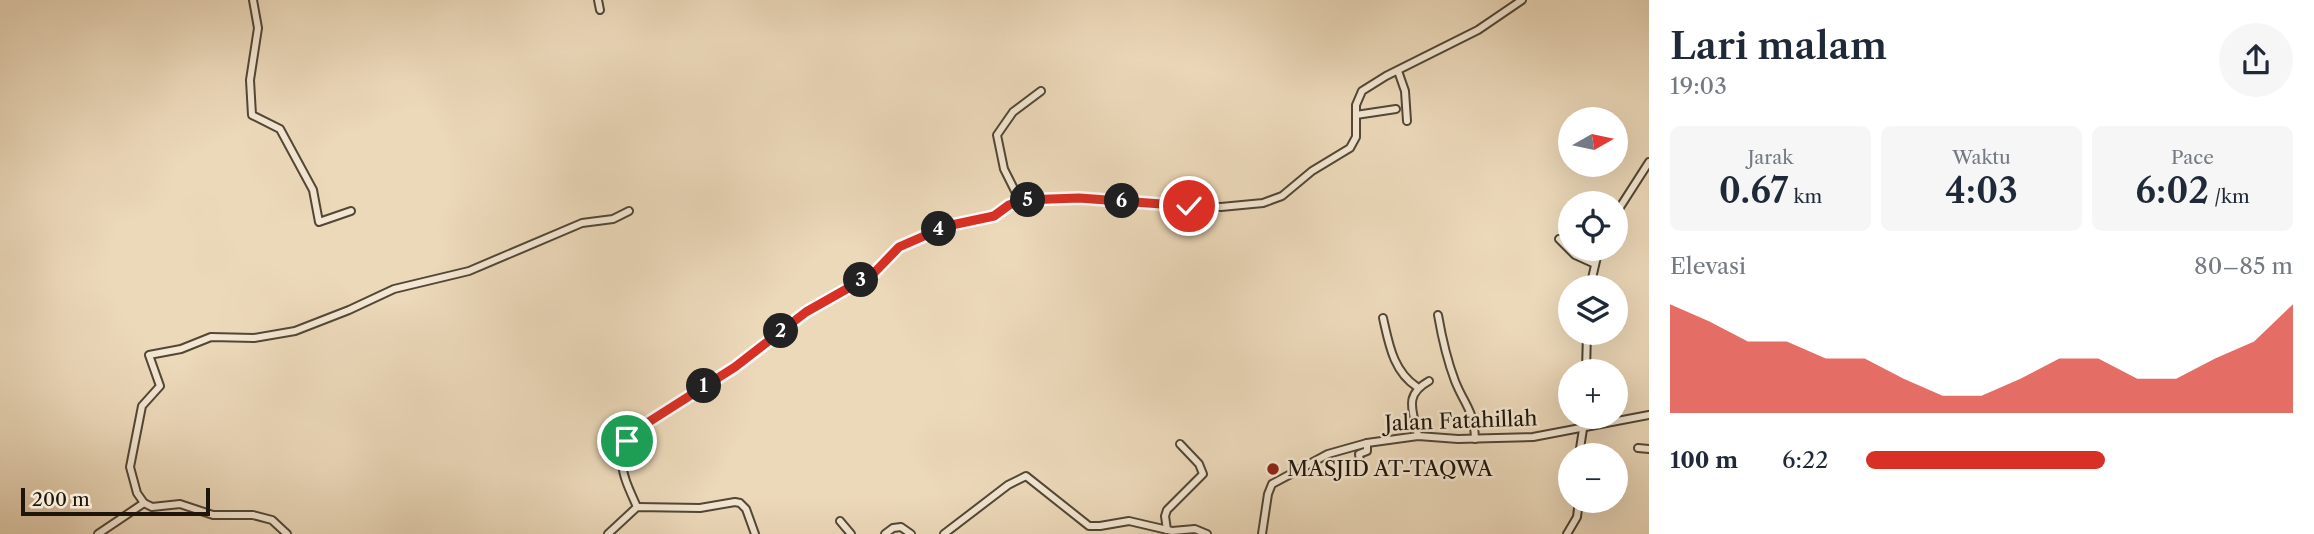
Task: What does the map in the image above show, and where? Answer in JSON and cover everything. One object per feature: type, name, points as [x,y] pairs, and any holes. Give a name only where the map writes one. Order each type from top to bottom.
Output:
[{"type":"street","points":[[253,0],[258,28],[250,80],[252,115],[280,129],[313,190],[318,222],[351,211]]},
{"type":"street","points":[[598,0],[600,10]]},
{"type":"street","points":[[637,507],[621,463],[627,441],[636,430],[735,367],[806,312],[873,274],[899,247],[947,226],[994,216],[1020,201],[1079,198],[1221,207],[1268,202],[1282,196],[1312,171],[1350,148],[1356,136],[1358,97],[1362,91],[1478,30],[1522,0]]},
{"type":"street","points":[[1398,71],[1405,91],[1407,121]]},
{"type":"street","points":[[1020,201],[1004,169],[997,135],[1000,127],[1013,112],[1041,91]]},
{"type":"street","points":[[1356,115],[1396,109]]},
{"type":"street","points":[[1628,195],[1649,162]]},
{"type":"street","points":[[287,534],[272,520],[253,515],[213,515],[180,504],[152,508],[144,503],[137,493],[130,467],[142,406],[160,386],[149,355],[181,349],[211,337],[254,338],[295,331],[394,289],[469,271],[582,223],[613,219],[629,211]]},
{"type":"street","points":[[1588,261],[1595,264]]},
{"type":"street","points":[[1593,275],[1596,261]]},
{"type":"street","points":[[1438,315],[1445,352],[1455,382],[1470,407],[1475,439]]},
{"type":"street","points":[[1383,318],[1396,363],[1404,376],[1417,387]]},
{"type":"street","points":[[1418,436],[1411,403],[1417,387],[1429,381]]},
{"type":"street","name":"Jalan Fatahillah","points":[[1628,419],[1649,415]]},
{"type":"street","name":"Jalan Fatahillah","points":[[1262,534],[1272,484],[1328,454],[1367,443],[1418,436],[1475,439],[1533,437],[1575,429]]},
{"type":"street","points":[[1361,471],[1359,454],[1367,451],[1367,443]]},
{"type":"street","points":[[1167,530],[1167,510],[1203,474],[1199,464],[1180,444]]},
{"type":"street","points":[[1638,448],[1649,449]]},
{"type":"street","points":[[944,534],[1008,485],[1026,476],[1089,526],[1129,521],[1167,530],[1195,529],[1207,534]]},
{"type":"street","points":[[98,534],[144,503]]},
{"type":"street","points":[[608,534],[637,507],[693,508],[740,503],[746,509],[755,534]]},
{"type":"street","points":[[1567,534],[1577,513]]},
{"type":"street","points":[[839,521],[851,534]]},
{"type":"street","points":[[885,534],[893,528],[901,527],[911,534]]},
{"type":"place","name":"MASJID AT-TAQWA","points":[[1273,469]]},
{"type":"route","points":[[627,441],[636,430],[735,367],[806,312],[873,274],[899,247],[939,229],[994,216],[1009,205],[1023,200],[1079,198],[1189,206]]}]
